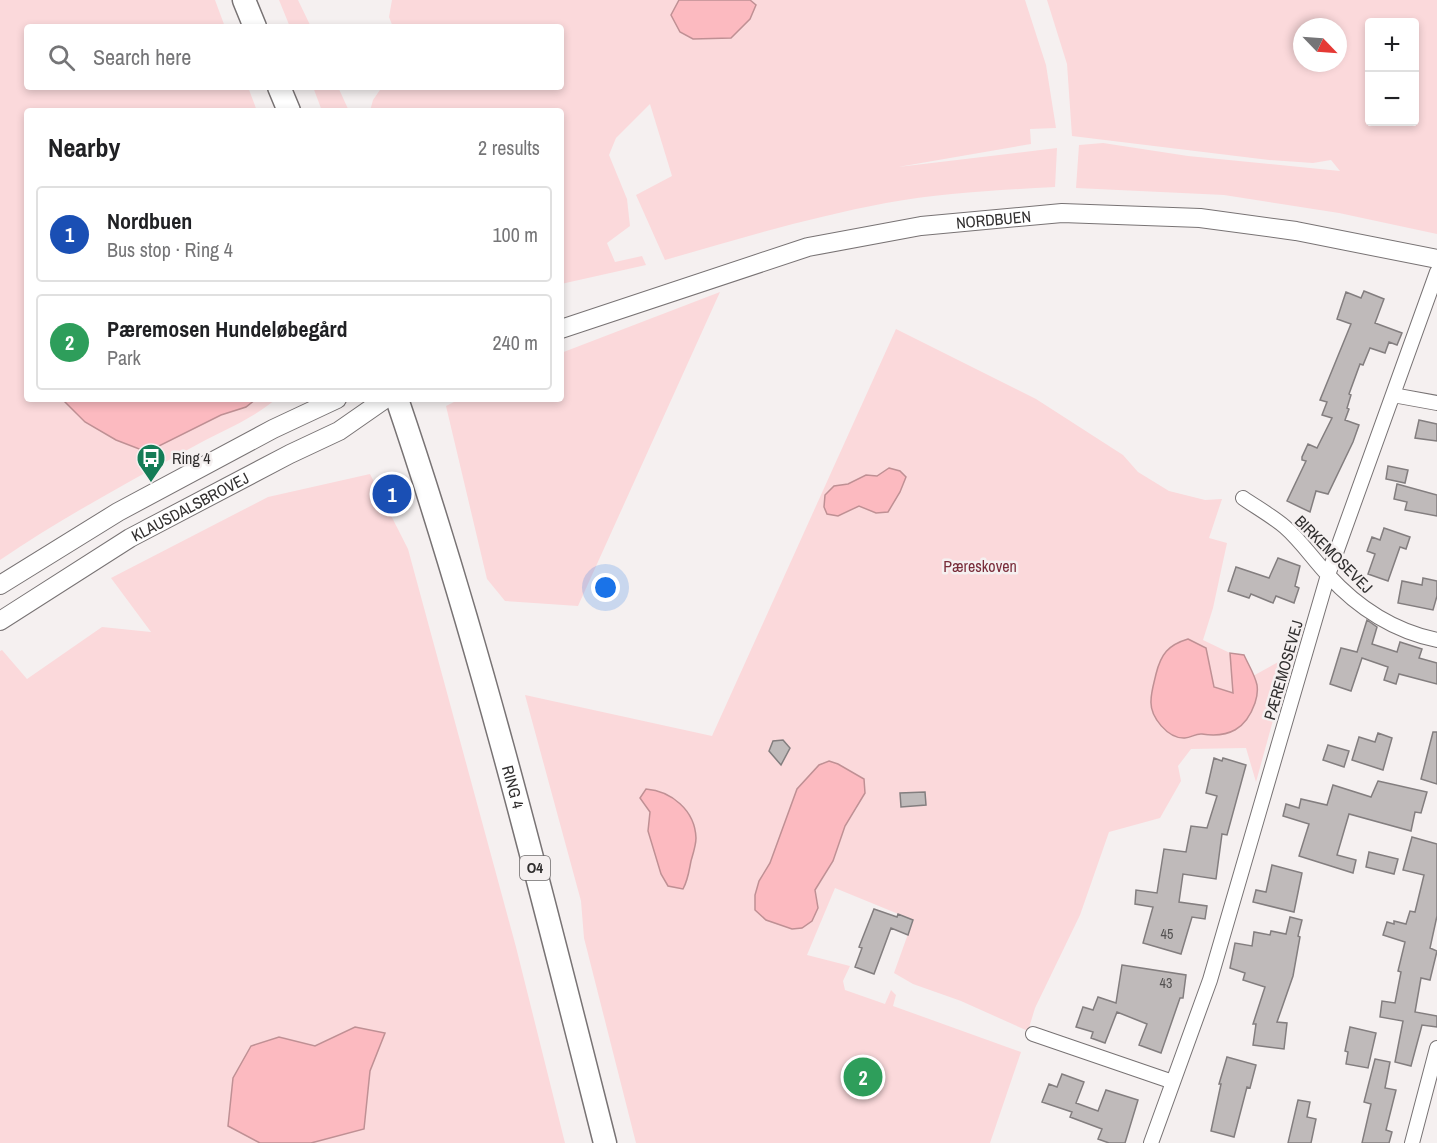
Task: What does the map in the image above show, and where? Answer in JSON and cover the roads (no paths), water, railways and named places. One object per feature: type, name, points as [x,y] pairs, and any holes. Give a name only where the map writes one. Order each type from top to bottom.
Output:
[{"type":"main road","points":[[244,0],[254,24]]},
{"type":"main road","points":[[280,90],[288,108]]},
{"type":"main road","name":"RING 4","points":[[398,402],[462,606],[533,859],[605,1143]]},
{"type":"street","name":"NORDBUEN","points":[[564,328],[807,247],[921,226],[1062,213],[1200,218],[1296,231],[1437,259]]},
{"type":"street","name":"PÆREMOSEVEJ","points":[[1151,1143],[1210,980],[1328,575],[1437,272]]},
{"type":"street","points":[[1393,394],[1437,403]]},
{"type":"street","name":"KLAUSDALSBROVEJ","points":[[0,585],[118,512],[273,429],[332,402]]},
{"type":"street","name":"KLAUSDALSBROVEJ","points":[[0,621],[130,537],[290,454],[339,432],[381,402]]},
{"type":"street","name":"BIRKEMOSEVEJ","points":[[1243,498],[1284,526],[1355,601],[1373,614],[1405,631],[1437,640]]},
{"type":"street","points":[[1033,1034],[1173,1082]]},
{"type":"street","points":[[1412,1143],[1437,1048]]},
{"type":"place","name":"Ring 4","points":[[151,484]]},
{"type":"place","name":"Nordbuen","points":[[392,494]]},
{"type":"place","name":"Pæremosen Hundeløbegård","points":[[863,1077]]},
{"type":"park label","name":"Pæreskoven","points":[[980,566]]}]
